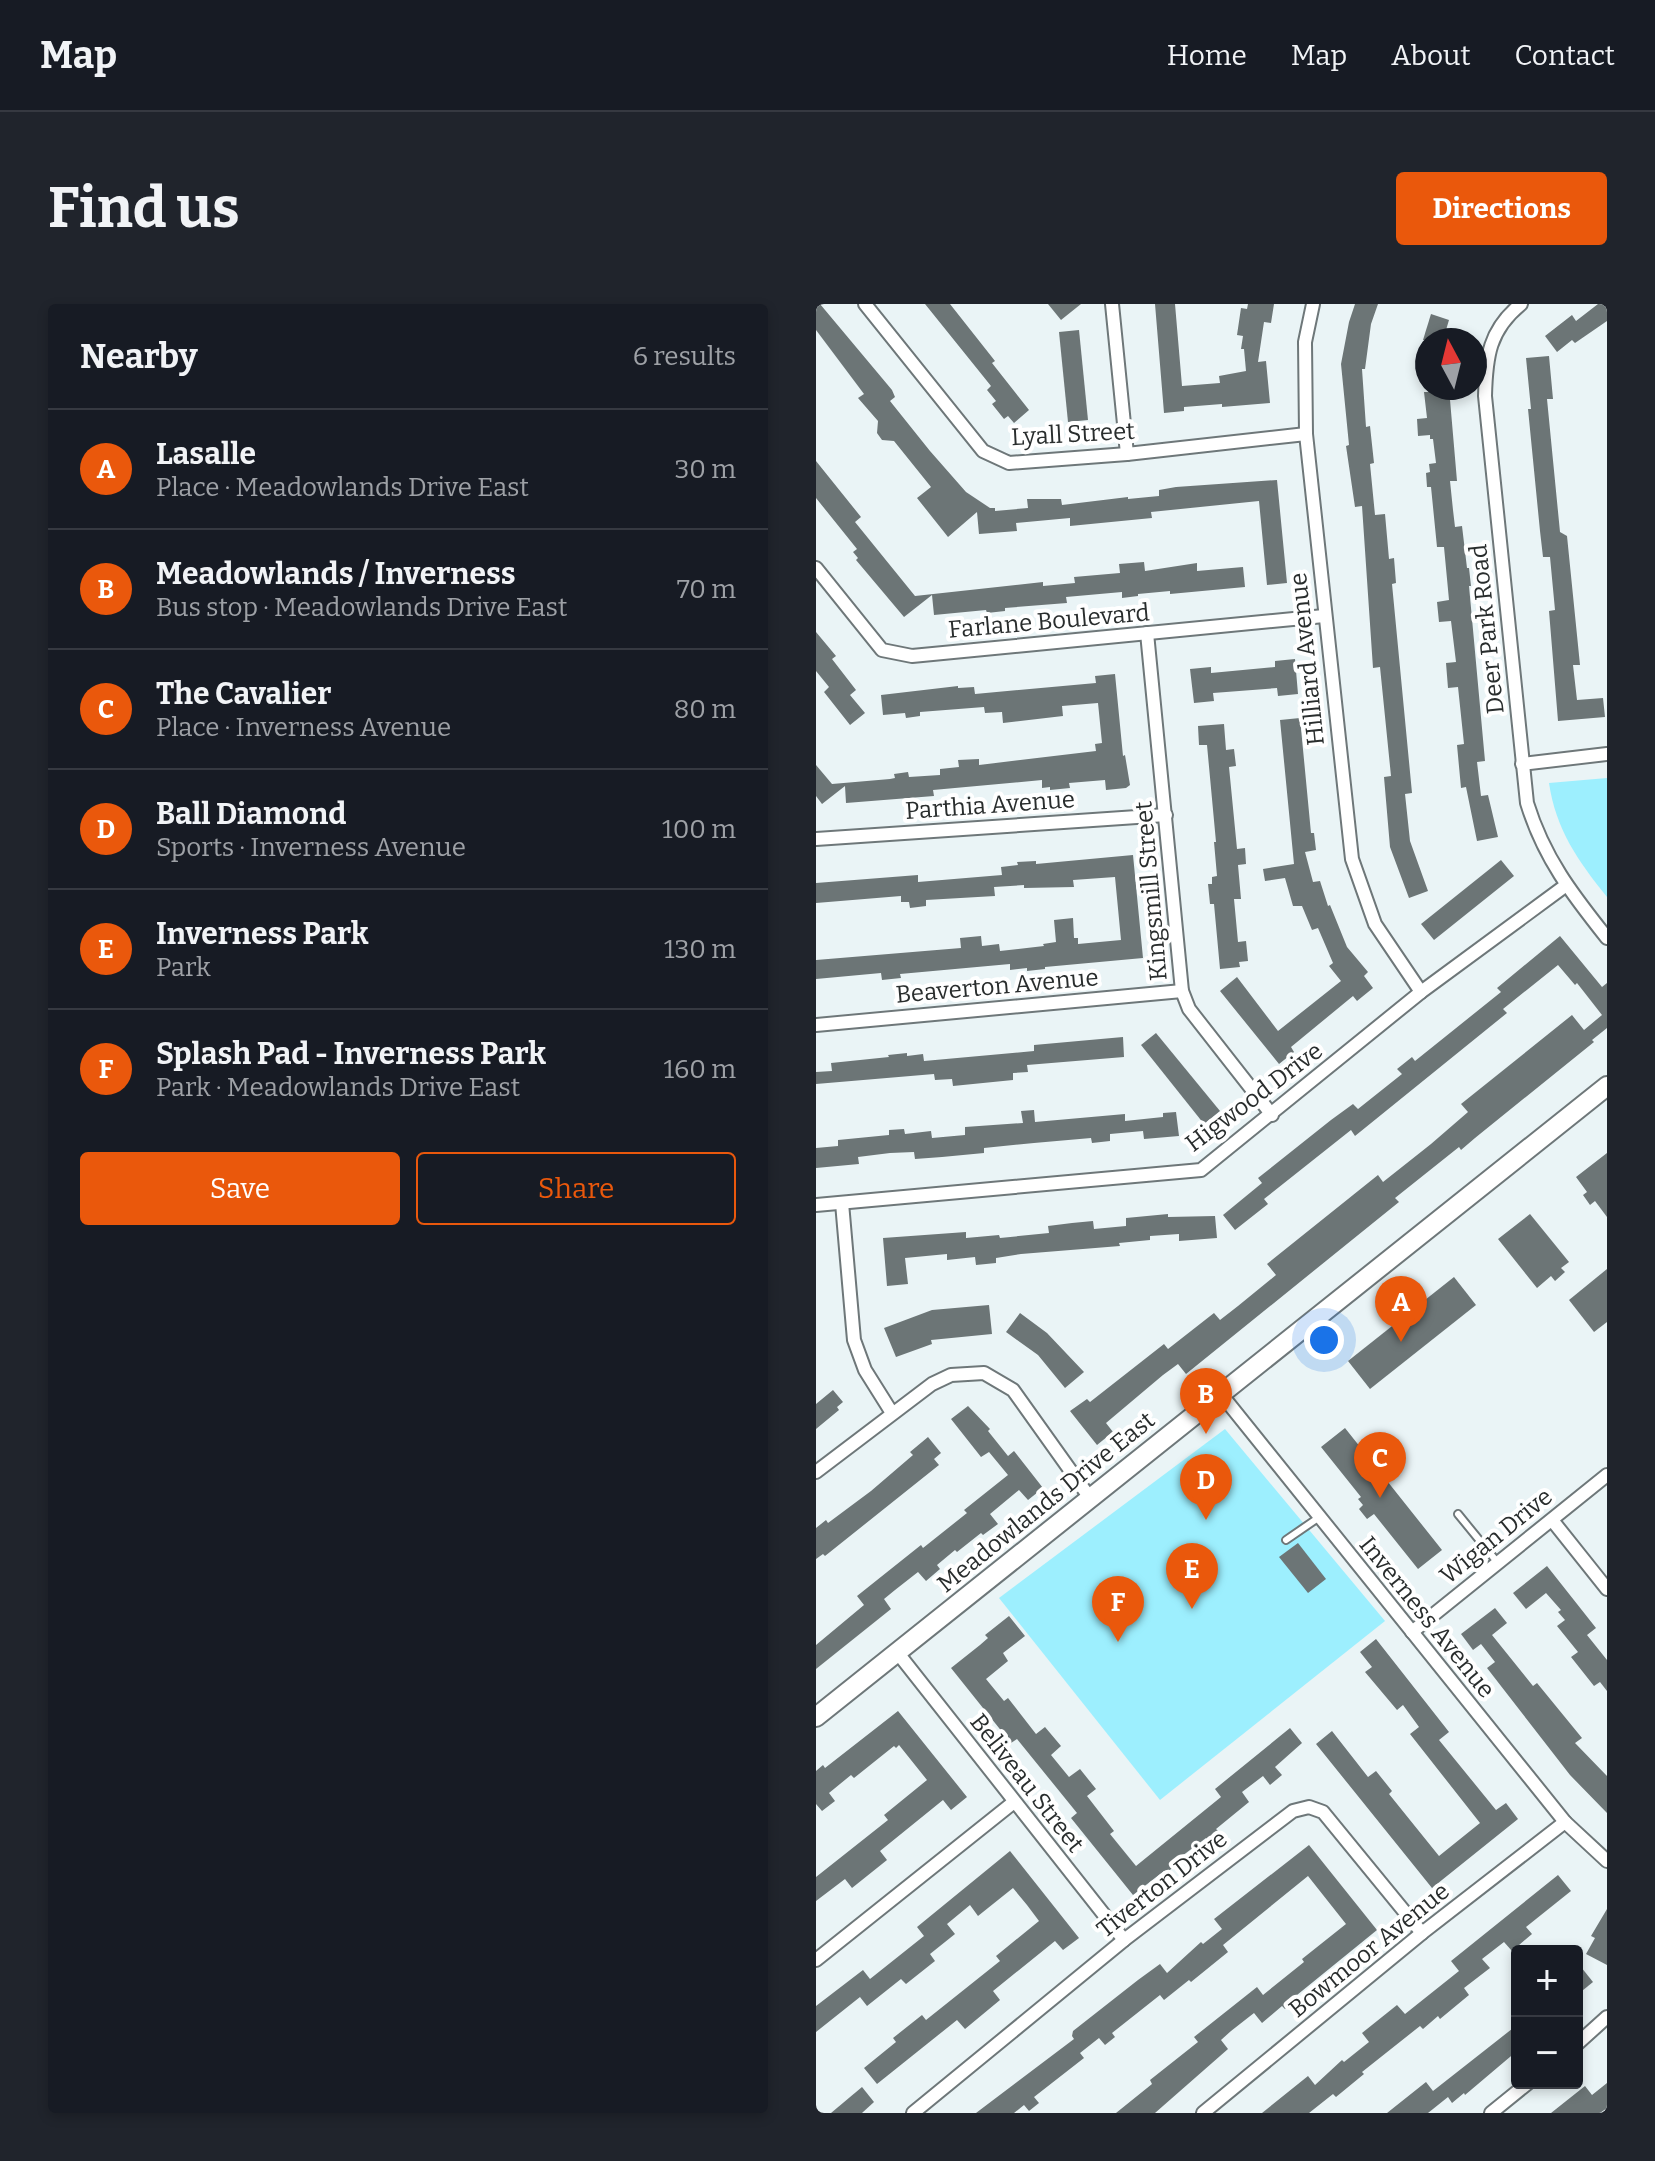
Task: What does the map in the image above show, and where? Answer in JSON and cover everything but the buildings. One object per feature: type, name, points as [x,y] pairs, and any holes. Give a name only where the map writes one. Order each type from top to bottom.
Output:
[{"type":"main road","name":"Meadowlands Drive East","points":[[816,1717],[1607,1086]]},
{"type":"street","name":"Lyall Street","points":[[865,304],[983,451],[1009,463],[1127,454],[1306,434]]},
{"type":"street","points":[[1112,304],[1127,454]]},
{"type":"street","name":"Hilliard Avenue","points":[[1313,304],[1305,342],[1306,434],[1352,859],[1375,924],[1421,992]]},
{"type":"street","name":"Deer Park Road","points":[[1521,304],[1498,327],[1486,360],[1485,396],[1527,803],[1537,836],[1565,886],[1607,938]]},
{"type":"street","name":"Farlane Boulevard","points":[[816,568],[882,650],[912,656],[1324,616]]},
{"type":"street","name":"Kingsmill Street","points":[[1147,633],[1182,991],[1189,1009],[1272,1115]]},
{"type":"street","points":[[1522,764],[1607,754]]},
{"type":"street","name":"Parthia Avenue","points":[[816,839],[1166,815]]},
{"type":"street","name":"Higwood Drive","points":[[816,1205],[1201,1170],[1421,992],[1565,886]]},
{"type":"street","name":"Beaverton Avenue","points":[[816,1025],[1182,991]]},
{"type":"street","points":[[842,1203],[854,1340],[865,1370],[892,1413]]},
{"type":"street","points":[[816,1472],[932,1384],[951,1375],[984,1373],[1013,1390],[1090,1498]]},
{"type":"street","name":"Inverness Avenue","points":[[1221,1394],[1565,1822],[1607,1861]]},
{"type":"street","name":"Wigan Drive","points":[[1412,1632],[1607,1475]]},
{"type":"street","points":[[1552,1520],[1607,1589]]},
{"type":"street","name":"Beliveau Street","points":[[897,1652],[1124,1940]]},
{"type":"street","points":[[816,1960],[1014,1802]]},
{"type":"street","name":"Tiverton Drive","points":[[913,2113],[1124,1940],[1293,1811],[1309,1807],[1323,1812],[1422,1933]]},
{"type":"street","name":"Bowmoor Avenue","points":[[1203,2113],[1422,1933],[1565,1822]]},
{"type":"street","points":[[1583,2039],[1607,2017]]},
{"type":"street","points":[[1491,2113],[1521,2089]]},
{"type":"lane","points":[[1458,1514],[1498,1563]]},
{"type":"lane","points":[[1286,1540],[1318,1518]]},
{"type":"shaded area","points":[[1607,778],[1607,897],[1570,844],[1557,816],[1549,783]]},
{"type":"shaded area","points":[[1225,1429],[1385,1621],[1160,1800],[999,1598]]},
{"type":"place","name":"Lasalle","points":[[1401,1342]]},
{"type":"place","name":"Meadowlands / Inverness","points":[[1206,1434]]},
{"type":"place","name":"The Cavalier","points":[[1380,1498]]},
{"type":"place","name":"Ball Diamond","points":[[1206,1520]]},
{"type":"place","name":"Inverness Park","points":[[1192,1609]]},
{"type":"place","name":"Splash Pad - Inverness Park","points":[[1118,1642]]}]
